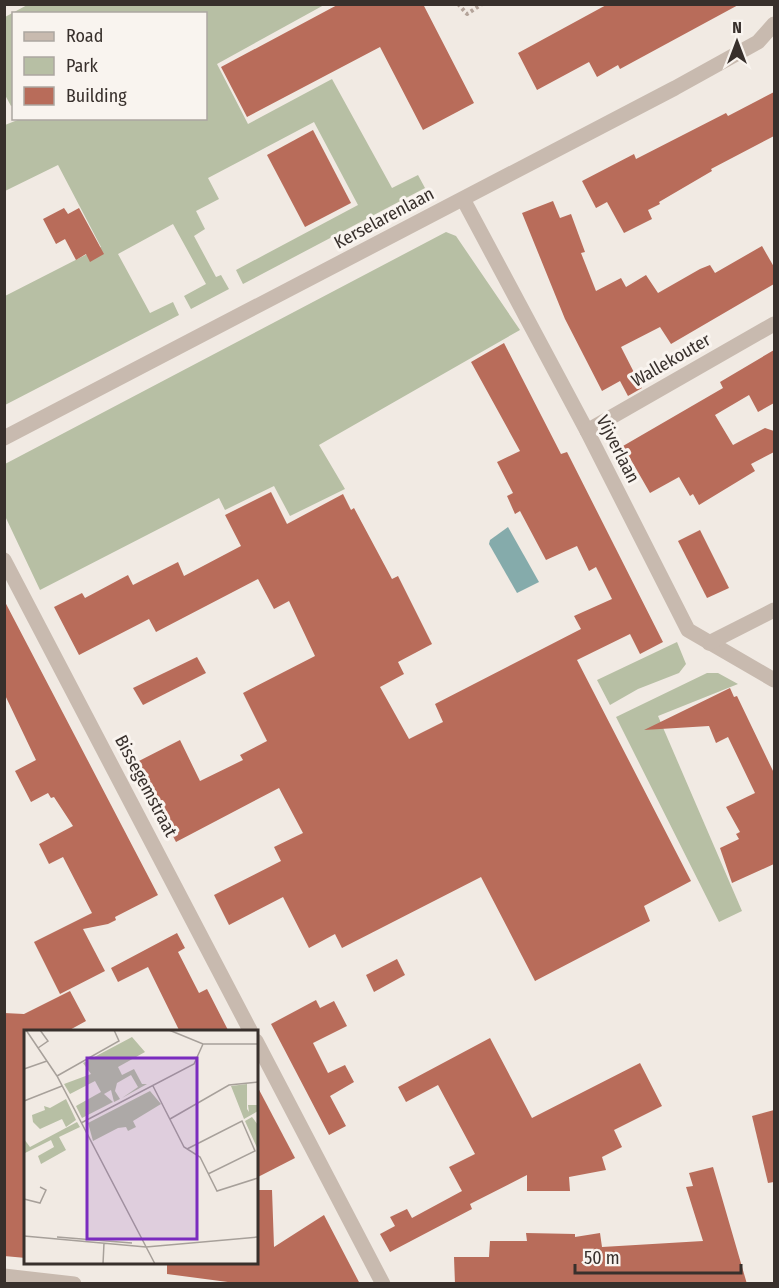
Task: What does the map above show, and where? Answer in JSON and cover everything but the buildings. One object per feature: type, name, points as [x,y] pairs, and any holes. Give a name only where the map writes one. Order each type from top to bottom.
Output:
[{"type":"street","name":"Kerselarenlaan","points":[[4,438],[463,199],[758,42],[774,24]]},
{"type":"street","name":"Vijverlaan","points":[[463,199],[587,431],[688,630],[774,680]]},
{"type":"street","name":"Wallekouter","points":[[587,431],[774,324]]},
{"type":"street","name":"Bissegemstraat","points":[[4,560],[251,1030]]},
{"type":"street","points":[[709,643],[774,610]]},
{"type":"street","points":[[258,1045],[383,1284]]},
{"type":"street","points":[[4,1276],[74,1284]]},
{"type":"path","points":[[458,4],[466,14],[482,4]]},
{"type":"green space","points":[[29,4],[324,5],[217,64],[248,124],[332,79],[392,188],[418,175],[425,188],[243,284],[236,270],[358,205],[314,122],[208,178],[219,199],[196,211],[205,229],[194,236],[216,277],[221,275],[229,289],[191,309],[184,296],[206,284],[173,224],[118,254],[150,313],[173,302],[179,315],[5,405],[5,296],[101,247],[58,165],[5,191],[5,125],[18,120],[207,120],[207,12],[14,12]]},
{"type":"green space","points":[[12,13],[11,106],[5,95],[5,17]]},
{"type":"green space","points":[[446,232],[456,236],[520,330],[319,445],[345,489],[290,516],[274,486],[225,510],[219,498],[40,590],[5,516],[5,464]]},
{"type":"green space","points":[[677,642],[686,664],[679,673],[638,689],[610,705],[597,680]]},
{"type":"green space","points":[[707,673],[718,673],[738,684],[658,716],[742,911],[719,922],[616,717]]},
{"type":"water","points":[[508,527],[539,582],[517,593],[489,544],[490,540]]}]
